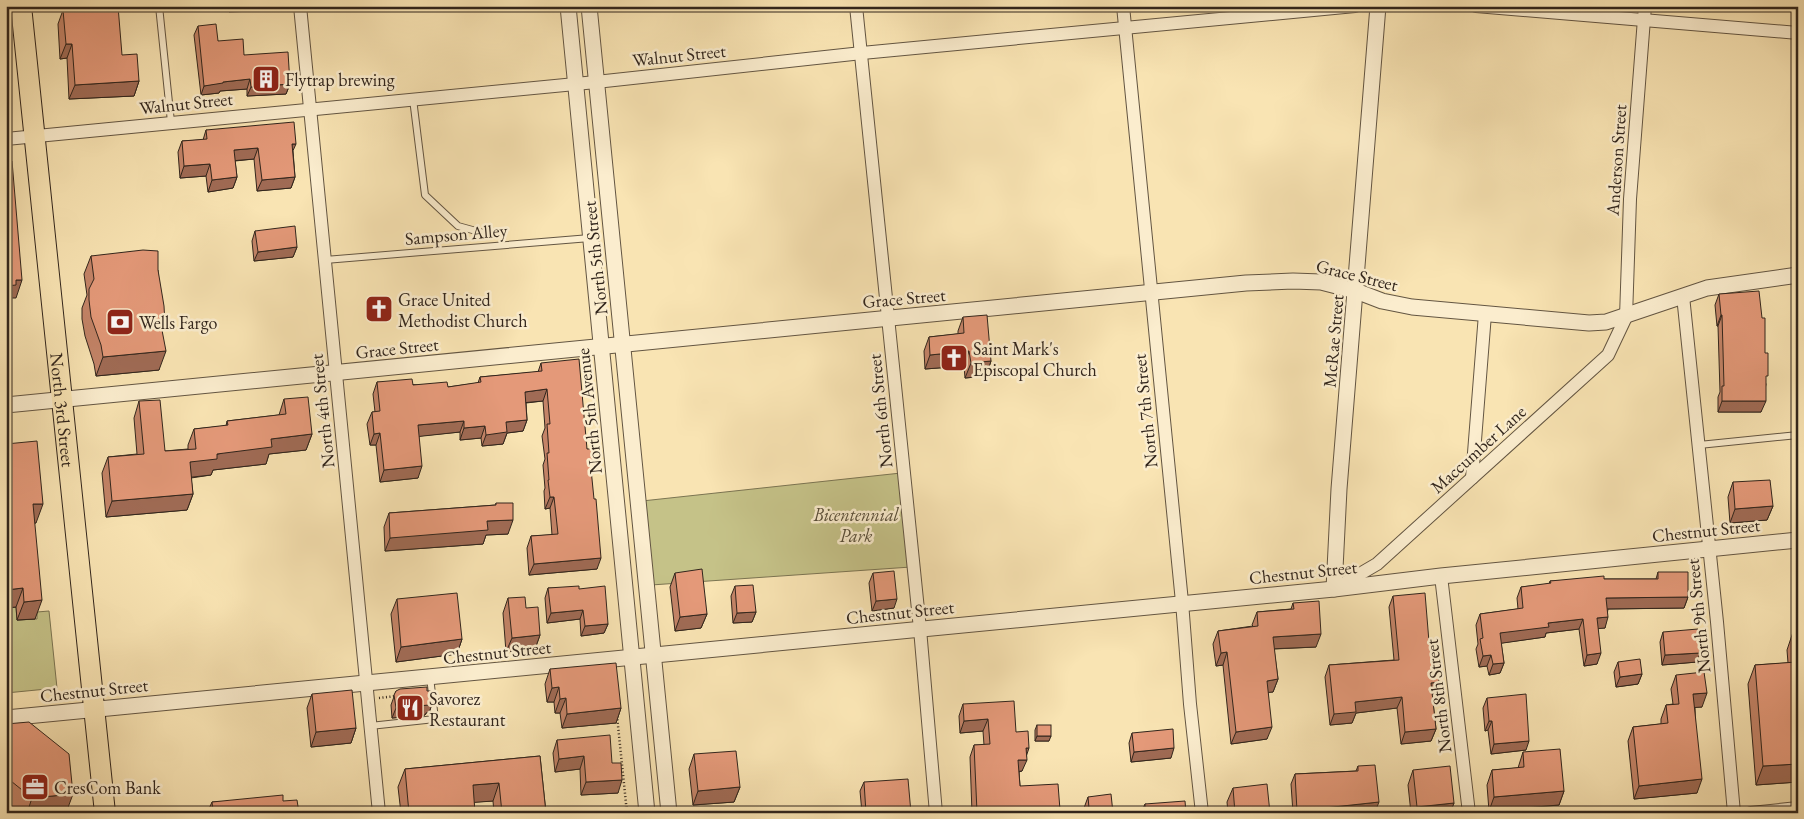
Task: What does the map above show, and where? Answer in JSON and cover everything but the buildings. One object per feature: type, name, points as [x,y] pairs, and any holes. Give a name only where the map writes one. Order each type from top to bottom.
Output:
[{"type":"main road","name":"North 3rd Street","points":[[21,6],[105,813]]},
{"type":"street","name":"North 4th Street","points":[[300,6],[380,813]]},
{"type":"street","name":"North 5th Avenue","points":[[568,6],[647,813]]},
{"type":"street","name":"North 5th Street","points":[[589,6],[653,655]]},
{"type":"street","name":"North 6th Street","points":[[856,6],[920,629],[936,813]]},
{"type":"street","name":"North 7th Street","points":[[1123,6],[1140,163],[1150,294],[1202,813]]},
{"type":"street","name":"Walnut Street","points":[[6,139],[310,108],[596,82],[862,53],[1355,6]]},
{"type":"street","name":"McRae Street","points":[[1334,588],[1339,489],[1378,6]]},
{"type":"street","points":[[1476,6],[1798,32]]},
{"type":"street","name":"Anderson Street","points":[[1626,317],[1630,199],[1645,6]]},
{"type":"street","name":"Grace Street","points":[[6,405],[1150,294],[1246,283],[1322,282],[1356,291],[1382,301],[1412,307],[1589,323],[1606,322],[1626,317],[1683,296],[1723,285],[1798,275]]},
{"type":"street","name":"North 9th Street","points":[[1683,296],[1734,813]]},
{"type":"street","points":[[1472,478],[1485,314]]},
{"type":"street","name":"Maccumber Lane","points":[[1334,588],[1377,564],[1608,355],[1626,317]]},
{"type":"street","name":"Chestnut Street","points":[[6,718],[632,658],[1798,540]]},
{"type":"street","name":"North 8th Street","points":[[1441,576],[1469,813]]},
{"type":"street","points":[[653,655],[669,813]]},
{"type":"street","points":[[1751,813],[1798,808]]},
{"type":"lane","points":[[159,6],[171,122]]},
{"type":"lane","points":[[413,99],[425,196],[458,226],[488,234]]},
{"type":"lane","name":"Sampson Alley","points":[[325,260],[590,238]]},
{"type":"lane","points":[[1698,445],[1798,435]]},
{"type":"lane","points":[[370,726],[435,719],[430,678]]},
{"type":"path","points":[[616,711],[627,813]]},
{"type":"green space","name":"Bicentennial Park","points":[[901,473],[911,567],[651,585],[642,501]]},
{"type":"green space","points":[[16,607],[17,620],[37,619],[37,612],[49,611],[57,688],[6,693],[6,608]]},
{"type":"place","name":"Flytrap brewing","points":[[266,79]]},
{"type":"place","name":"Grace United Methodist Church","points":[[379,309]]},
{"type":"place","name":"Wells Fargo","points":[[120,322]]},
{"type":"place","name":"Saint Mark's Episcopal Church","points":[[954,358]]},
{"type":"place","name":"Savorez Restaurant","points":[[410,708]]},
{"type":"place","name":"CresCom Bank","points":[[35,787]]}]
